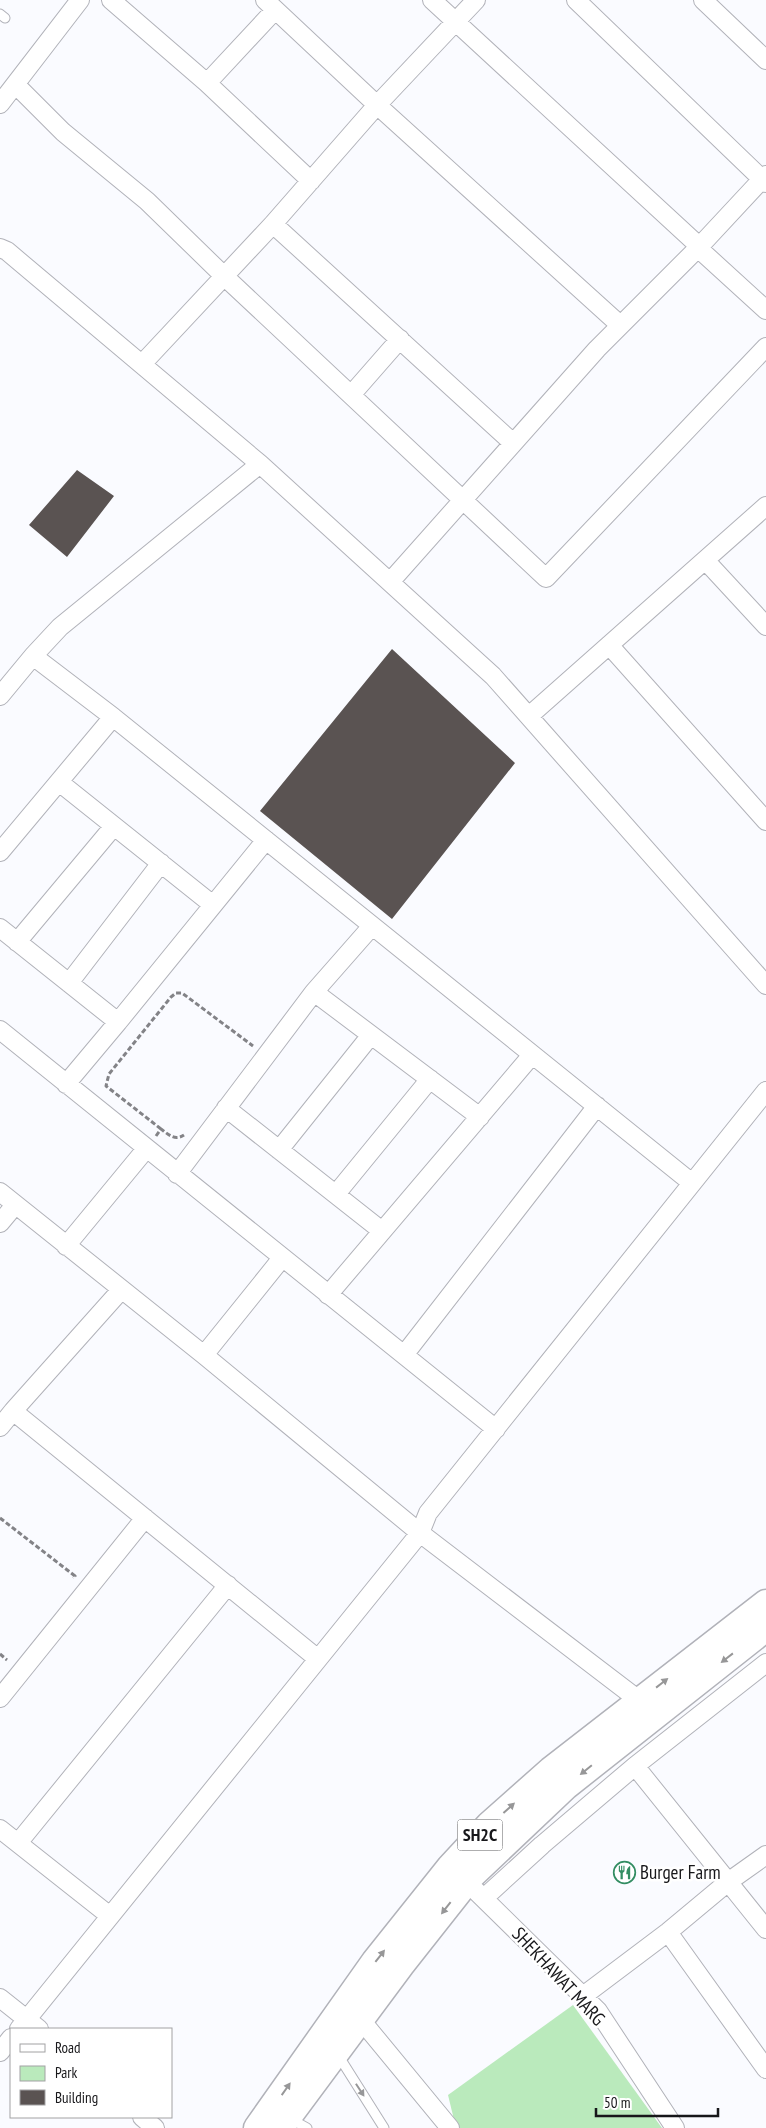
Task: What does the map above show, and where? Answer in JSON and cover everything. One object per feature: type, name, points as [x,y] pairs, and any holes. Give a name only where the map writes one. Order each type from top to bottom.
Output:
[{"type":"main road","name":"SH2C","points":[[257,2128],[328,2046],[361,2020],[467,1882],[489,1825],[551,1770],[766,1603]]},
{"type":"main road","name":"SH2C","points":[[291,2124],[328,2046],[376,1961],[467,1882],[512,1835],[566,1786],[627,1755],[766,1628]]},
{"type":"street","points":[[0,104],[80,0]]},
{"type":"street","points":[[111,0],[208,83],[311,181]]},
{"type":"street","points":[[432,0],[766,310]]},
{"type":"street","points":[[142,364],[273,224],[377,106],[476,0]]},
{"type":"street","points":[[390,582],[620,325],[765,179],[576,0]]},
{"type":"street","points":[[703,0],[766,60]]},
{"type":"street","points":[[208,83],[270,5],[377,106],[620,325]]},
{"type":"street","points":[[16,85],[63,132],[147,201],[224,276],[546,578],[766,347]]},
{"type":"street","points":[[273,224],[513,443]]},
{"type":"street","points":[[0,248],[30,270],[260,464],[492,676],[763,977]]},
{"type":"street","points":[[351,395],[400,339]]},
{"type":"street","points":[[0,696],[60,627],[260,464]]},
{"type":"street","points":[[529,716],[766,506]]},
{"type":"street","points":[[705,560],[766,626]]},
{"type":"street","points":[[609,645],[766,820]]},
{"type":"street","points":[[33,656],[266,840],[692,1183]]},
{"type":"street","points":[[0,852],[113,718]]},
{"type":"street","points":[[59,782],[213,905]]},
{"type":"street","points":[[17,942],[114,826]]},
{"type":"street","points":[[66,1084],[266,840]]},
{"type":"street","points":[[69,983],[161,863]]},
{"type":"street","points":[[177,1174],[314,992],[372,926]]},
{"type":"street","points":[[0,928],[118,1022]]},
{"type":"street","points":[[314,992],[480,1117]]},
{"type":"street","points":[[0,1030],[496,1429]]},
{"type":"street","points":[[279,1150],[371,1035]]},
{"type":"street","points":[[328,1295],[532,1055]]},
{"type":"street","points":[[336,1194],[430,1079]]},
{"type":"street","points":[[0,1998],[28,2026],[110,1916],[420,1533],[428,1513],[766,1091]]},
{"type":"street","points":[[404,1355],[597,1106]]},
{"type":"street","points":[[226,1108],[382,1231]]},
{"type":"street","points":[[66,1246],[146,1149]]},
{"type":"street","points":[[0,1192],[204,1355],[420,1533],[640,1700]]},
{"type":"street","points":[[0,1223],[15,1205]]},
{"type":"street","points":[[204,1355],[282,1258]]},
{"type":"street","points":[[0,1427],[121,1290]]},
{"type":"street","points":[[12,1412],[318,1659]]},
{"type":"street","points":[[0,1698],[145,1518]]},
{"type":"street","points":[[18,1844],[228,1585]]},
{"type":"street","points":[[766,1662],[627,1755],[766,1929]]},
{"type":"street","points":[[0,1829],[110,1916]]},
{"type":"street","points":[[583,1996],[668,1932],[728,1882],[766,1855]]},
{"type":"street","name":"SHEKHAWAT MARG","points":[[467,1882],[598,2011],[675,2128]]},
{"type":"street","points":[[668,1932],[766,2069]]},
{"type":"street","points":[[361,2020],[450,2128]]},
{"type":"street","points":[[0,2052],[10,2039]]},
{"type":"street","points":[[143,2118],[155,2128]]},
{"type":"lane","points":[[328,2046],[384,2128]]},
{"type":"path","points":[[189,1129],[183,1136],[171,1137],[106,1086],[109,1074],[176,993],[182,993],[252,1046],[254,1051]]},
{"type":"path","points":[[146,1149],[161,1129]]},
{"type":"path","points":[[0,1518],[75,1576]]},
{"type":"path","points":[[0,1654],[7,1660]]},
{"type":"green space","points":[[573,2005],[662,2128],[456,2128],[448,2095]]},
{"type":"building","points":[[77,470],[114,496],[67,557],[29,525]]},
{"type":"building","points":[[392,649],[515,763],[392,919],[260,811]]},
{"type":"place","name":"Burger Farm","points":[[624,1872]]}]
